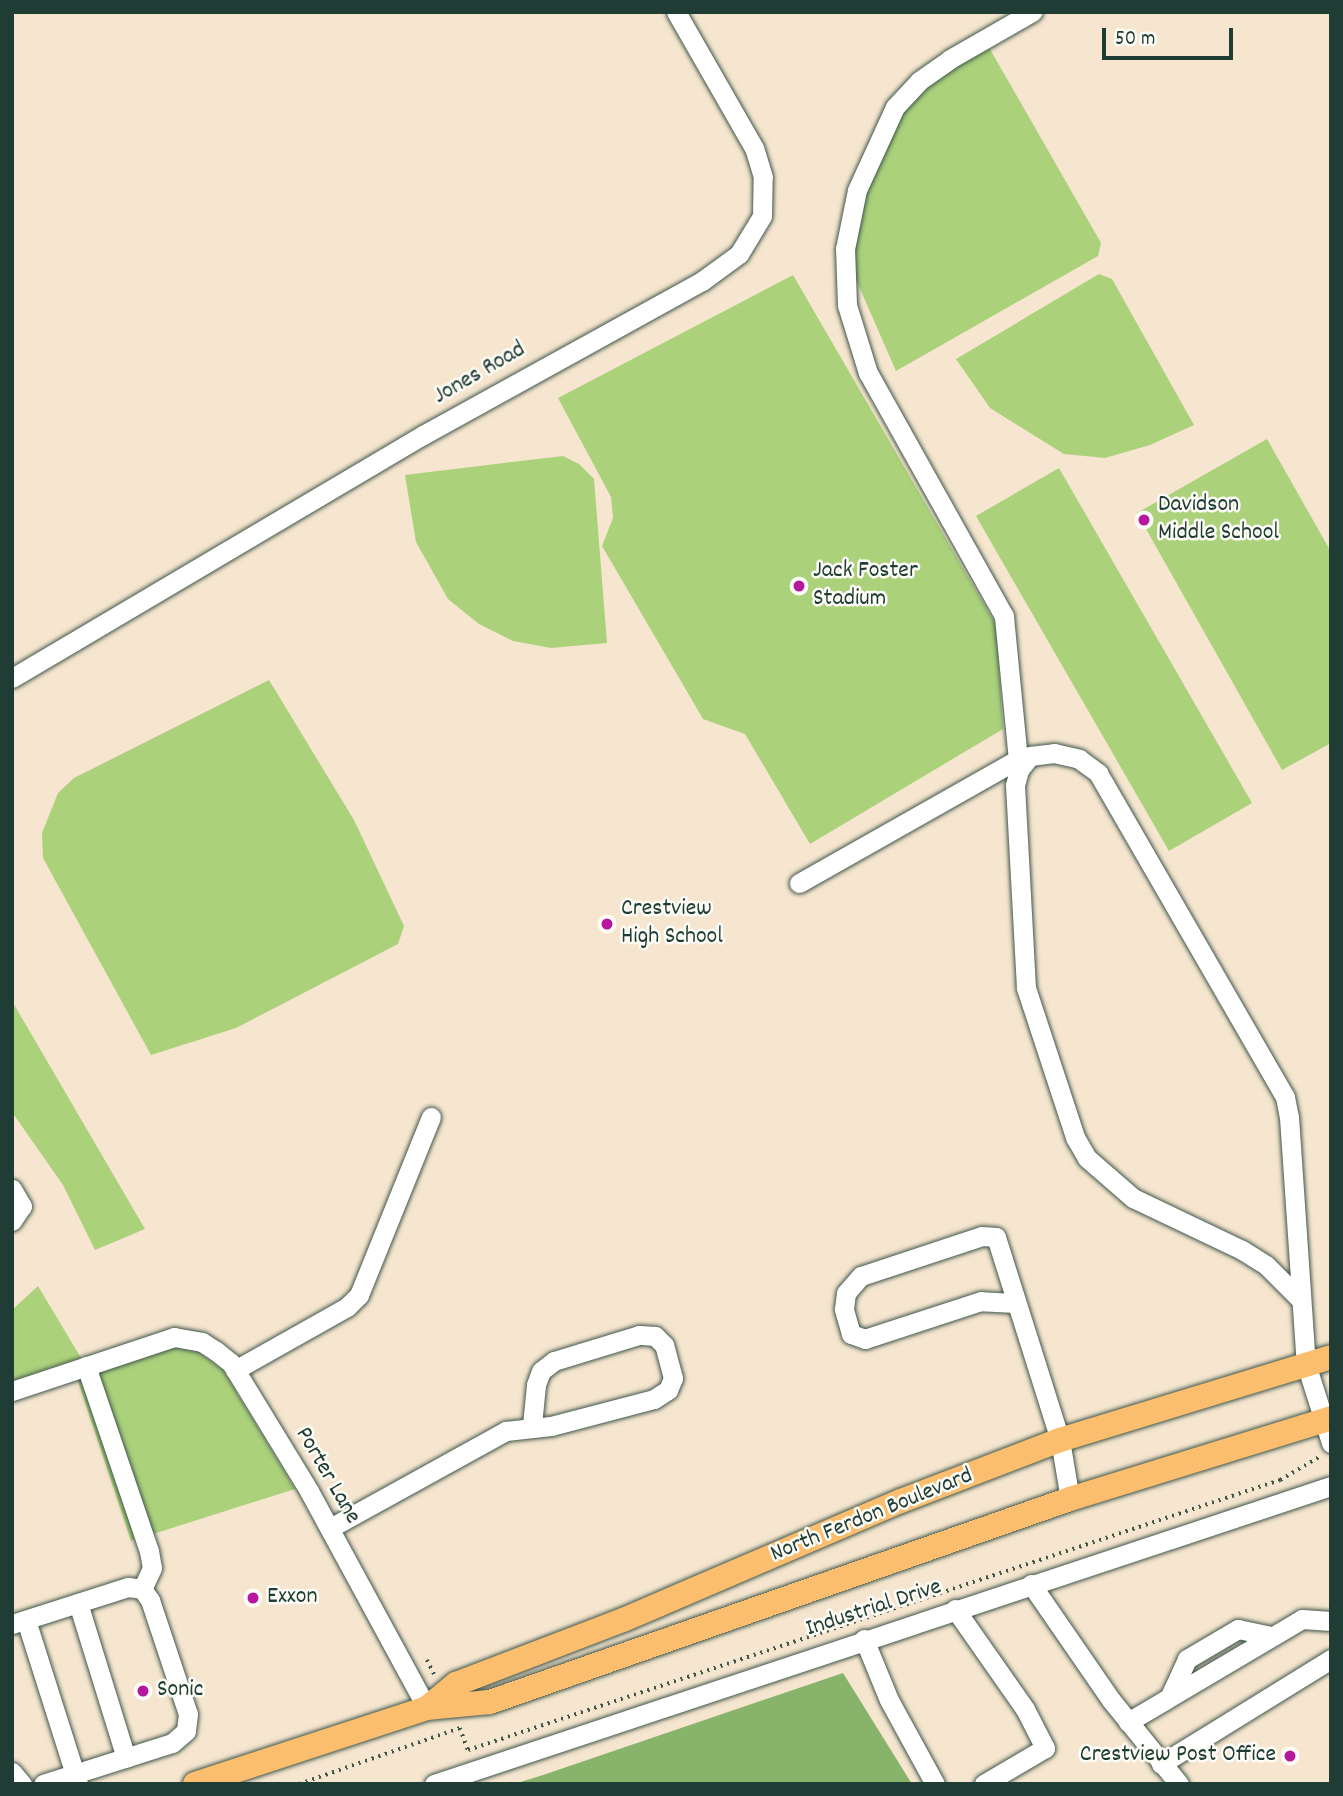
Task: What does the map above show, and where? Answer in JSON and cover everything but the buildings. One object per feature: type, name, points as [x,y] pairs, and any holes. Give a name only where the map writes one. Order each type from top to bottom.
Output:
[{"type":"main road","name":"North Ferdon Boulevard","points":[[427,1708],[456,1684],[1060,1440],[1331,1357]]},
{"type":"main road","name":"North Ferdon Boulevard","points":[[195,1784],[427,1708],[490,1702],[1070,1499],[1328,1433]]},
{"type":"street","name":"Jones Road","points":[[12,678],[435,428],[702,281],[739,254],[762,216],[763,177],[754,148],[676,12]]},
{"type":"street","points":[[1032,12],[950,59],[919,81],[895,107],[857,190],[845,263],[847,305],[868,373],[999,601],[1006,632],[1018,765],[1015,785],[1026,988],[1075,1137],[1105,1178],[1133,1198],[1242,1250],[1266,1265],[1301,1300]]},
{"type":"street","points":[[799,883],[1018,765],[1030,756],[1054,752],[1079,759],[1098,773],[1274,1077],[1289,1117],[1306,1364],[1328,1433]]},
{"type":"street","points":[[235,1370],[347,1307],[359,1295],[430,1117]]},
{"type":"street","points":[[12,1189],[22,1206],[12,1221]]},
{"type":"street","points":[[1015,1303],[981,1301],[865,1339],[851,1334],[844,1309],[846,1293],[860,1276],[982,1236],[996,1237],[1060,1440],[1070,1499]]},
{"type":"street","points":[[330,1528],[506,1431],[531,1426],[551,1426],[654,1399],[668,1390],[673,1378],[664,1345],[654,1336],[639,1335],[554,1361],[541,1371],[536,1385],[531,1426]]},
{"type":"street","name":"Porter Lane","points":[[12,1391],[174,1337],[192,1339],[216,1351],[235,1370],[330,1528],[427,1708]]},
{"type":"street","points":[[86,1366],[149,1551],[152,1568],[142,1589]]},
{"type":"street","name":"Industrial Drive","points":[[434,1784],[1331,1486]]},
{"type":"street","points":[[1031,1584],[1128,1722],[1179,1784]]},
{"type":"street","points":[[43,1784],[76,1779],[180,1739],[188,1723],[150,1600],[142,1589],[128,1587],[19,1622],[76,1779]]},
{"type":"street","points":[[78,1604],[126,1758]]},
{"type":"street","points":[[955,1609],[1025,1709],[1045,1748],[984,1784]]},
{"type":"street","points":[[1128,1722],[1302,1619],[1331,1621]]},
{"type":"street","points":[[864,1639],[888,1700],[935,1784]]},
{"type":"street","points":[[1161,1764],[1331,1659]]},
{"type":"street","points":[[12,1772],[22,1784]]},
{"type":"path","points":[[299,1784],[460,1728],[468,1750],[1280,1480],[1328,1433]]},
{"type":"green space","points":[[987,44],[1101,243],[1098,256],[896,371],[854,275],[851,226],[896,109]]},
{"type":"green space","points":[[1099,274],[1112,279],[1194,425],[1150,445],[1105,458],[1064,454],[990,408],[956,359]]},
{"type":"green space","name":"Jack Foster Stadium","points":[[793,275],[996,625],[1003,729],[810,844],[745,734],[703,719],[602,546],[613,518],[611,497],[558,398]]},
{"type":"green space","points":[[1267,439],[1331,552],[1331,743],[1282,770],[1137,513]]},
{"type":"green space","points":[[563,456],[579,464],[594,479],[607,643],[551,648],[513,641],[479,624],[448,599],[416,542],[405,475]]},
{"type":"green space","points":[[1059,468],[1252,803],[1169,851],[976,516]]},
{"type":"green space","points":[[269,680],[354,820],[404,926],[398,944],[236,1028],[151,1055],[43,858],[42,833],[58,793],[74,778]]},
{"type":"green space","points":[[12,1001],[145,1229],[95,1250],[63,1185],[12,1112]]},
{"type":"green space","points":[[38,1286],[81,1358],[12,1381],[12,1310]]},
{"type":"green space","points":[[174,1347],[197,1351],[223,1370],[295,1489],[131,1541],[77,1378]]},
{"type":"green space","points":[[843,1673],[912,1784],[514,1784],[543,1775]]},
{"type":"place","name":"Davidson Middle School","points":[[1144,520]]},
{"type":"place","name":"Jack Foster Stadium","points":[[799,586]]},
{"type":"place","name":"Crestview High School","points":[[607,924]]},
{"type":"place","name":"Exxon","points":[[253,1598]]},
{"type":"place","name":"Sonic","points":[[143,1691]]},
{"type":"place","name":"Crestview Post Office","points":[[1290,1756]]}]
